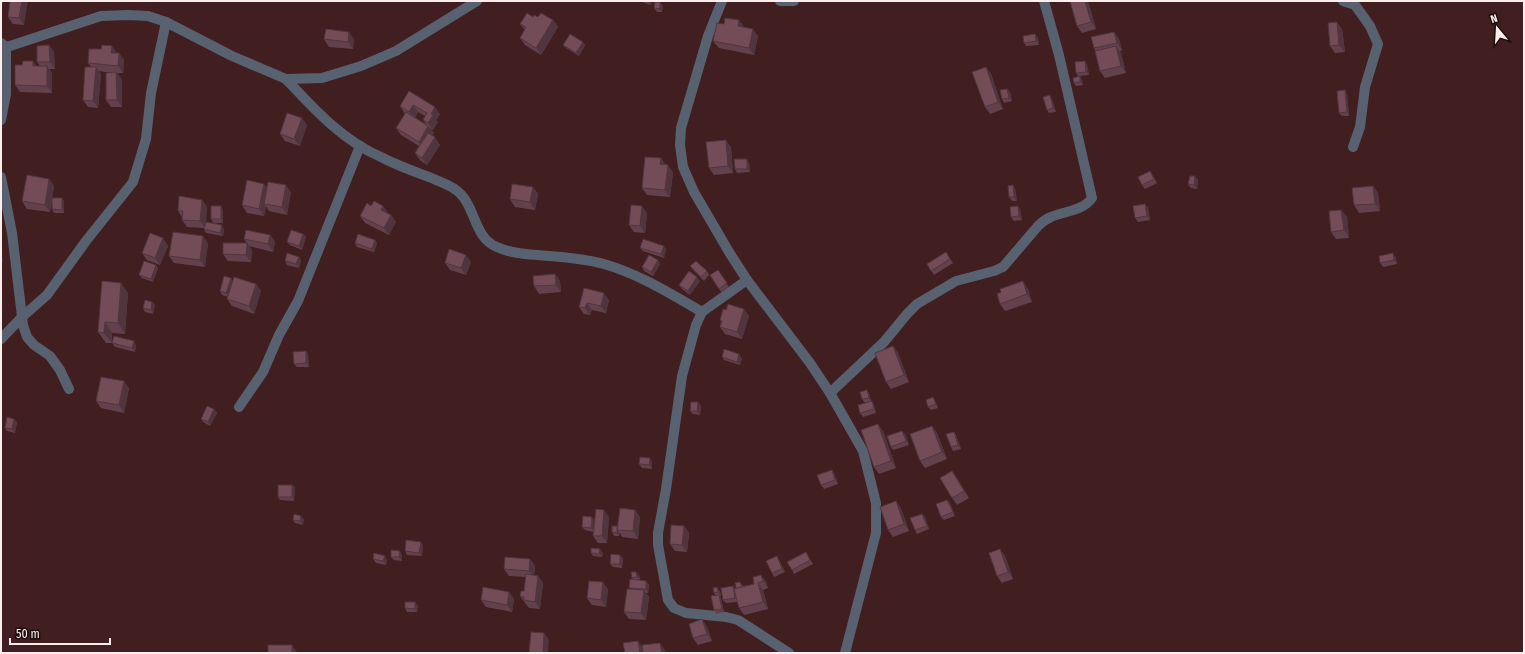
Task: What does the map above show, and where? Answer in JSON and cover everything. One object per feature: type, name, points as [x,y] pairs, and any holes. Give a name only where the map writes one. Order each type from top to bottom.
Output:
[{"type":"street","points":[[286,79],[322,78],[361,66],[396,51],[477,1]]},
{"type":"street","points":[[722,1],[708,36],[682,128],[680,145],[683,167],[694,192],[729,252],[747,280],[801,351],[830,393],[863,451],[876,503],[876,533],[845,653]]},
{"type":"street","points":[[780,1],[794,1]]},
{"type":"street","points":[[830,393],[884,342],[917,304],[956,281],[994,271],[1003,267],[1044,221],[1050,217],[1083,207],[1092,198],[1044,1]]},
{"type":"street","points":[[1343,1],[1355,5],[1370,26],[1378,44],[1365,87],[1360,127],[1353,148]]},
{"type":"street","points":[[1,120],[6,94],[3,46],[101,16],[148,16],[166,22],[232,56],[286,79],[321,116],[360,146],[380,157],[451,186],[462,194],[479,230],[487,241],[497,248],[522,253],[566,257],[604,264],[633,274],[702,312]]},
{"type":"street","points":[[1,339],[22,317],[47,296],[86,241],[134,182],[146,139],[151,93],[166,22]]},
{"type":"street","points":[[239,407],[263,372],[279,335],[298,301],[360,146]]},
{"type":"street","points":[[1,177],[12,233],[23,325],[27,337],[34,346],[50,356],[60,370],[69,389]]},
{"type":"street","points":[[747,280],[702,312],[696,325],[682,376],[658,533],[658,545],[668,600],[674,608],[686,613],[726,617],[738,620],[789,653]]},
{"type":"building","points":[[10,1],[22,1],[19,18],[8,17]]},
{"type":"building","points":[[1070,1],[1085,1],[1091,22],[1077,26]]},
{"type":"building","points":[[655,2],[660,2],[660,9],[654,8]]},
{"type":"building","points":[[527,13],[533,17],[534,15],[538,17],[541,13],[553,20],[536,48],[520,38],[526,27],[520,24]]},
{"type":"building","points":[[725,18],[739,20],[738,26],[753,29],[749,48],[713,41],[717,23],[724,24]]},
{"type":"building","points":[[1337,22],[1339,45],[1330,46],[1328,23]]},
{"type":"building","points":[[326,29],[349,32],[348,42],[324,39]]},
{"type":"building","points":[[1114,32],[1117,43],[1094,48],[1091,37]]},
{"type":"building","points":[[570,34],[583,42],[576,53],[563,45]]},
{"type":"building","points":[[1035,34],[1036,41],[1024,43],[1023,36]]},
{"type":"building","points":[[49,45],[50,62],[37,62],[37,46]]},
{"type":"building","points":[[102,45],[112,46],[111,53],[119,53],[118,66],[88,63],[89,49],[101,49]]},
{"type":"building","points":[[1116,46],[1121,66],[1100,71],[1095,51]]},
{"type":"building","points":[[23,61],[33,61],[33,66],[47,66],[47,86],[15,85],[15,65],[22,65]]},
{"type":"building","points":[[1085,61],[1086,72],[1076,73],[1075,62]]},
{"type":"building","points":[[85,67],[96,67],[93,101],[83,100]]},
{"type":"building","points":[[986,67],[998,102],[985,107],[972,72]]},
{"type":"building","points":[[116,72],[117,100],[106,100],[106,73]]},
{"type":"building","points":[[1080,76],[1080,82],[1074,83],[1073,78]]},
{"type":"building","points":[[1007,89],[1009,98],[1002,99],[1000,90]]},
{"type":"building","points":[[1345,90],[1347,112],[1339,113],[1337,91]]},
{"type":"building","points":[[409,91],[435,107],[431,114],[433,115],[428,123],[423,120],[427,113],[413,105],[409,112],[400,106]]},
{"type":"building","points":[[1050,95],[1053,108],[1047,110],[1043,97]]},
{"type":"building","points":[[406,112],[428,126],[419,142],[396,128]]},
{"type":"building","points":[[287,113],[302,118],[294,139],[280,134]]},
{"type":"building","points":[[428,133],[435,137],[422,158],[415,153]]},
{"type":"building","points":[[726,140],[728,166],[709,168],[706,142]]},
{"type":"building","points":[[645,157],[661,158],[660,164],[668,165],[665,190],[642,188]]},
{"type":"building","points":[[734,159],[747,159],[747,169],[735,169]]},
{"type":"building","points":[[1150,171],[1154,179],[1142,185],[1138,177]]},
{"type":"building","points":[[27,175],[49,179],[45,205],[22,201]]},
{"type":"building","points":[[1190,176],[1195,176],[1194,185],[1188,184]]},
{"type":"building","points":[[247,180],[264,184],[259,209],[242,205]]},
{"type":"building","points":[[268,182],[286,185],[282,207],[264,204]]},
{"type":"building","points":[[512,184],[533,187],[530,202],[510,199]]},
{"type":"building","points":[[1013,185],[1014,197],[1009,197],[1008,186]]},
{"type":"building","points":[[1373,186],[1375,204],[1354,205],[1352,188]]},
{"type":"building","points":[[179,196],[202,200],[200,221],[182,220],[183,211],[178,211]]},
{"type":"building","points":[[52,198],[62,198],[62,210],[52,209]]},
{"type":"building","points":[[374,201],[383,206],[381,210],[391,215],[384,228],[360,216],[367,203],[371,206]]},
{"type":"building","points":[[1145,204],[1147,216],[1135,218],[1133,206]]},
{"type":"building","points":[[631,205],[642,206],[640,226],[629,225]]},
{"type":"building","points":[[211,206],[221,206],[221,219],[211,219]]},
{"type":"building","points":[[1018,206],[1019,216],[1011,217],[1010,207]]},
{"type":"building","points":[[1341,210],[1344,230],[1331,232],[1329,211]]},
{"type":"building","points":[[206,222],[222,225],[220,233],[204,229]]},
{"type":"building","points":[[246,230],[270,235],[268,244],[244,239]]},
{"type":"building","points":[[291,230],[303,234],[299,246],[287,242]]},
{"type":"building","points":[[173,232],[203,236],[200,260],[169,256]]},
{"type":"building","points":[[150,233],[163,238],[155,258],[142,253]]},
{"type":"building","points":[[358,234],[375,240],[372,249],[355,243]]},
{"type":"building","points":[[643,239],[664,246],[661,254],[640,248]]},
{"type":"building","points":[[223,243],[247,243],[246,255],[223,254]]},
{"type":"building","points":[[449,249],[466,255],[461,268],[445,263]]},
{"type":"building","points":[[946,252],[950,259],[931,271],[927,264]]},
{"type":"building","points":[[287,253],[299,257],[296,264],[285,261]]},
{"type":"building","points":[[1393,253],[1394,260],[1380,263],[1379,256]]},
{"type":"building","points":[[649,255],[658,260],[651,272],[642,267]]},
{"type":"building","points":[[144,261],[156,265],[151,279],[139,275]]},
{"type":"building","points":[[696,261],[707,271],[701,277],[690,266]]},
{"type":"building","points":[[718,270],[727,283],[719,289],[710,275]]},
{"type":"building","points":[[689,271],[697,277],[688,291],[679,285]]},
{"type":"building","points":[[555,274],[556,285],[534,286],[533,276]]},
{"type":"building","points":[[224,276],[231,278],[226,293],[220,291]]},
{"type":"building","points":[[234,277],[256,284],[249,306],[227,299]]},
{"type":"building","points":[[102,281],[121,283],[118,323],[105,322],[104,333],[98,332]]},
{"type":"building","points":[[1023,281],[1027,294],[1000,304],[997,294],[1001,292],[1000,289]]},
{"type":"building","points":[[584,288],[604,293],[601,306],[587,303],[585,308],[579,307]]},
{"type":"building","points":[[145,300],[152,302],[151,310],[143,308]]},
{"type":"building","points":[[728,304],[744,309],[737,332],[720,327],[723,309],[726,310]]},
{"type":"building","points":[[114,336],[134,341],[132,348],[112,343]]},
{"type":"building","points":[[893,346],[904,375],[886,382],[875,353]]},
{"type":"building","points":[[724,349],[739,354],[737,362],[722,357]]},
{"type":"building","points":[[306,351],[306,363],[294,364],[293,352]]},
{"type":"building","points":[[101,377],[124,381],[119,405],[96,401]]},
{"type":"building","points":[[867,390],[869,398],[862,399],[860,392]]},
{"type":"building","points":[[933,397],[936,404],[928,407],[926,400]]},
{"type":"building","points":[[872,401],[874,409],[860,413],[858,405]]},
{"type":"building","points":[[691,402],[698,402],[697,411],[690,411]]},
{"type":"building","points":[[207,406],[214,409],[208,422],[201,419]]},
{"type":"building","points":[[7,417],[14,419],[12,429],[5,428]]},
{"type":"building","points":[[878,424],[891,461],[874,467],[861,430]]},
{"type":"building","points":[[932,426],[942,452],[920,461],[910,434]]},
{"type":"building","points":[[902,431],[906,441],[891,447],[887,436]]},
{"type":"building","points":[[954,432],[958,445],[951,447],[946,434]]},
{"type":"building","points":[[640,457],[650,458],[649,465],[639,464]]},
{"type":"building","points":[[832,470],[835,480],[821,485],[817,475]]},
{"type":"building","points":[[952,471],[964,491],[952,498],[940,478]]},
{"type":"building","points":[[278,485],[292,485],[292,497],[278,497]]},
{"type":"building","points":[[947,500],[953,512],[941,517],[936,504]]},
{"type":"building","points":[[896,501],[904,524],[888,530],[880,507]]},
{"type":"building","points":[[620,508],[635,510],[633,531],[617,530]]},
{"type":"building","points":[[596,509],[604,510],[602,536],[593,536]]},
{"type":"building","points":[[294,514],[301,516],[300,521],[293,520]]},
{"type":"building","points":[[922,514],[927,526],[915,530],[910,518]]},
{"type":"building","points":[[583,516],[592,517],[591,528],[582,527]]},
{"type":"building","points":[[671,525],[684,526],[682,545],[670,544]]},
{"type":"building","points":[[612,526],[617,526],[617,533],[612,532]]},
{"type":"building","points":[[406,540],[421,542],[419,553],[405,551]]},
{"type":"building","points":[[591,548],[600,549],[599,554],[591,553]]},
{"type":"building","points":[[1000,549],[1008,572],[997,576],[989,553]]},
{"type":"building","points":[[391,550],[400,551],[399,557],[391,557]]},
{"type":"building","points":[[806,552],[810,560],[792,570],[787,562]]},
{"type":"building","points":[[374,553],[385,556],[383,561],[373,559]]},
{"type":"building","points":[[611,554],[620,555],[620,564],[610,564]]},
{"type":"building","points":[[777,556],[782,569],[772,573],[766,561]]},
{"type":"building","points":[[505,557],[530,559],[529,571],[504,569]]},
{"type":"building","points":[[631,572],[636,572],[637,577],[632,578]]},
{"type":"building","points":[[526,574],[538,576],[535,602],[524,600],[524,597],[520,596],[521,591],[524,591]]},
{"type":"building","points":[[761,575],[763,581],[758,583],[763,602],[739,608],[734,589],[754,584],[753,577]]},
{"type":"building","points":[[630,579],[646,581],[646,589],[629,588]]},
{"type":"building","points":[[589,581],[603,582],[601,600],[587,598]]},
{"type":"building","points":[[740,582],[742,587],[736,588],[735,583]]},
{"type":"building","points":[[733,586],[735,598],[723,600],[721,588]]},
{"type":"building","points":[[483,587],[509,592],[507,605],[481,600]]},
{"type":"building","points":[[717,587],[718,592],[714,593],[713,588]]},
{"type":"building","points":[[627,589],[644,590],[641,613],[624,612]]},
{"type":"building","points":[[719,595],[722,609],[714,610],[711,596]]},
{"type":"building","points":[[405,602],[415,602],[415,609],[405,608]]},
{"type":"building","points":[[702,619],[707,634],[693,638],[689,624]]},
{"type":"building","points":[[531,632],[544,633],[543,653],[529,653]]},
{"type":"building","points":[[638,641],[640,653],[625,653],[623,643]]},
{"type":"building","points":[[660,643],[662,653],[643,653],[642,645]]},
{"type":"building","points":[[268,645],[292,645],[292,653],[268,653]]}]
